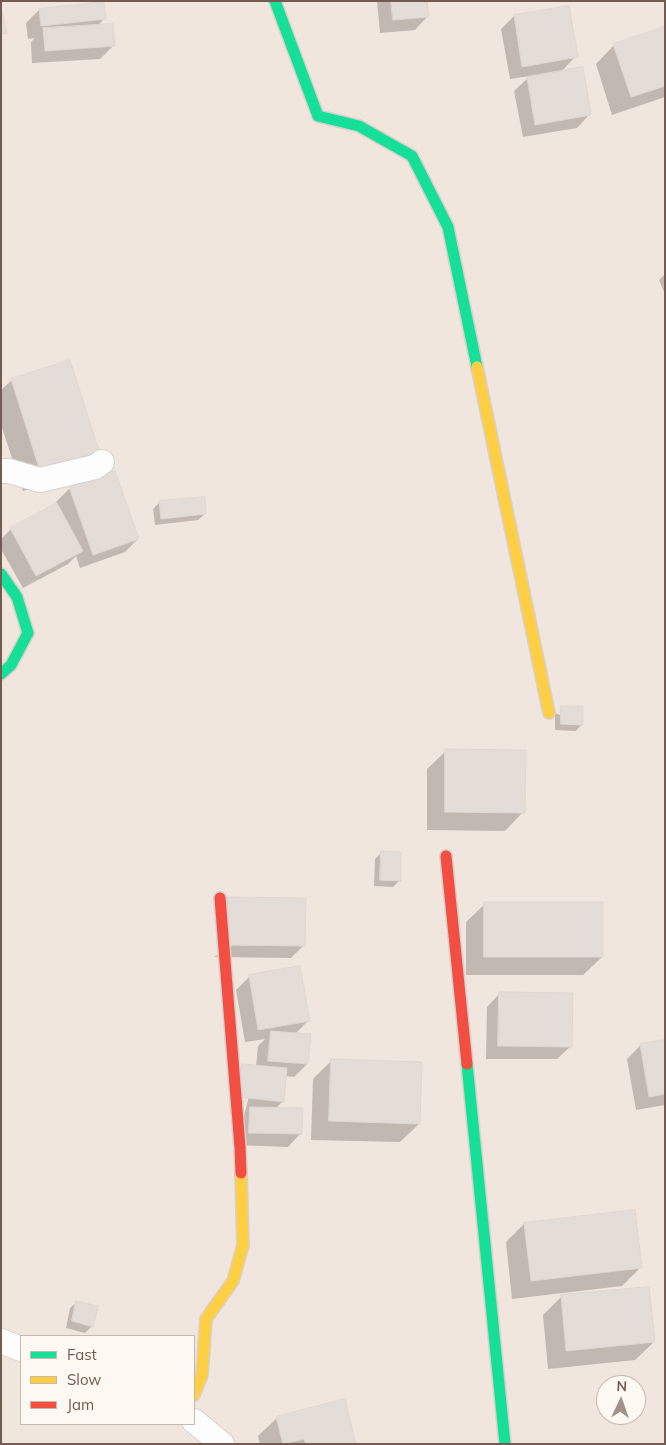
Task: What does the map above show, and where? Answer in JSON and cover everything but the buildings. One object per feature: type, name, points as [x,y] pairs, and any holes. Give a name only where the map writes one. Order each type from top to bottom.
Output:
[{"type":"street","points":[[275,1],[318,116],[359,126],[412,156],[448,227],[550,713]]},
{"type":"street","points":[[1,471],[9,471],[40,480],[95,467],[102,462]]},
{"type":"street","points":[[1,574],[17,598],[28,633],[11,665],[1,674]]},
{"type":"street","points":[[446,856],[505,1444]]},
{"type":"street","points":[[195,1392],[202,1375],[206,1319],[233,1281],[243,1245],[240,1147],[220,898]]},
{"type":"street","points":[[1,1341],[20,1349]]},
{"type":"street","points":[[195,1422],[222,1444]]},
{"type":"shaded area","points":[[1,1],[665,1],[665,1444],[1,1444]]},
{"type":"traffic: fast","points":[[275,1],[318,116],[359,126],[412,156],[448,227],[477,367]]},
{"type":"traffic: fast","points":[[1,574],[17,597],[28,633],[11,665],[1,674]]},
{"type":"traffic: fast","points":[[467,1064],[505,1444]]},
{"type":"traffic: slow","points":[[477,367],[549,713]]},
{"type":"traffic: slow","points":[[195,1392],[202,1375],[206,1319],[233,1281],[243,1245],[241,1173]]},
{"type":"traffic: jam","points":[[446,856],[467,1064]]},
{"type":"traffic: jam","points":[[220,898],[241,1173]]}]
